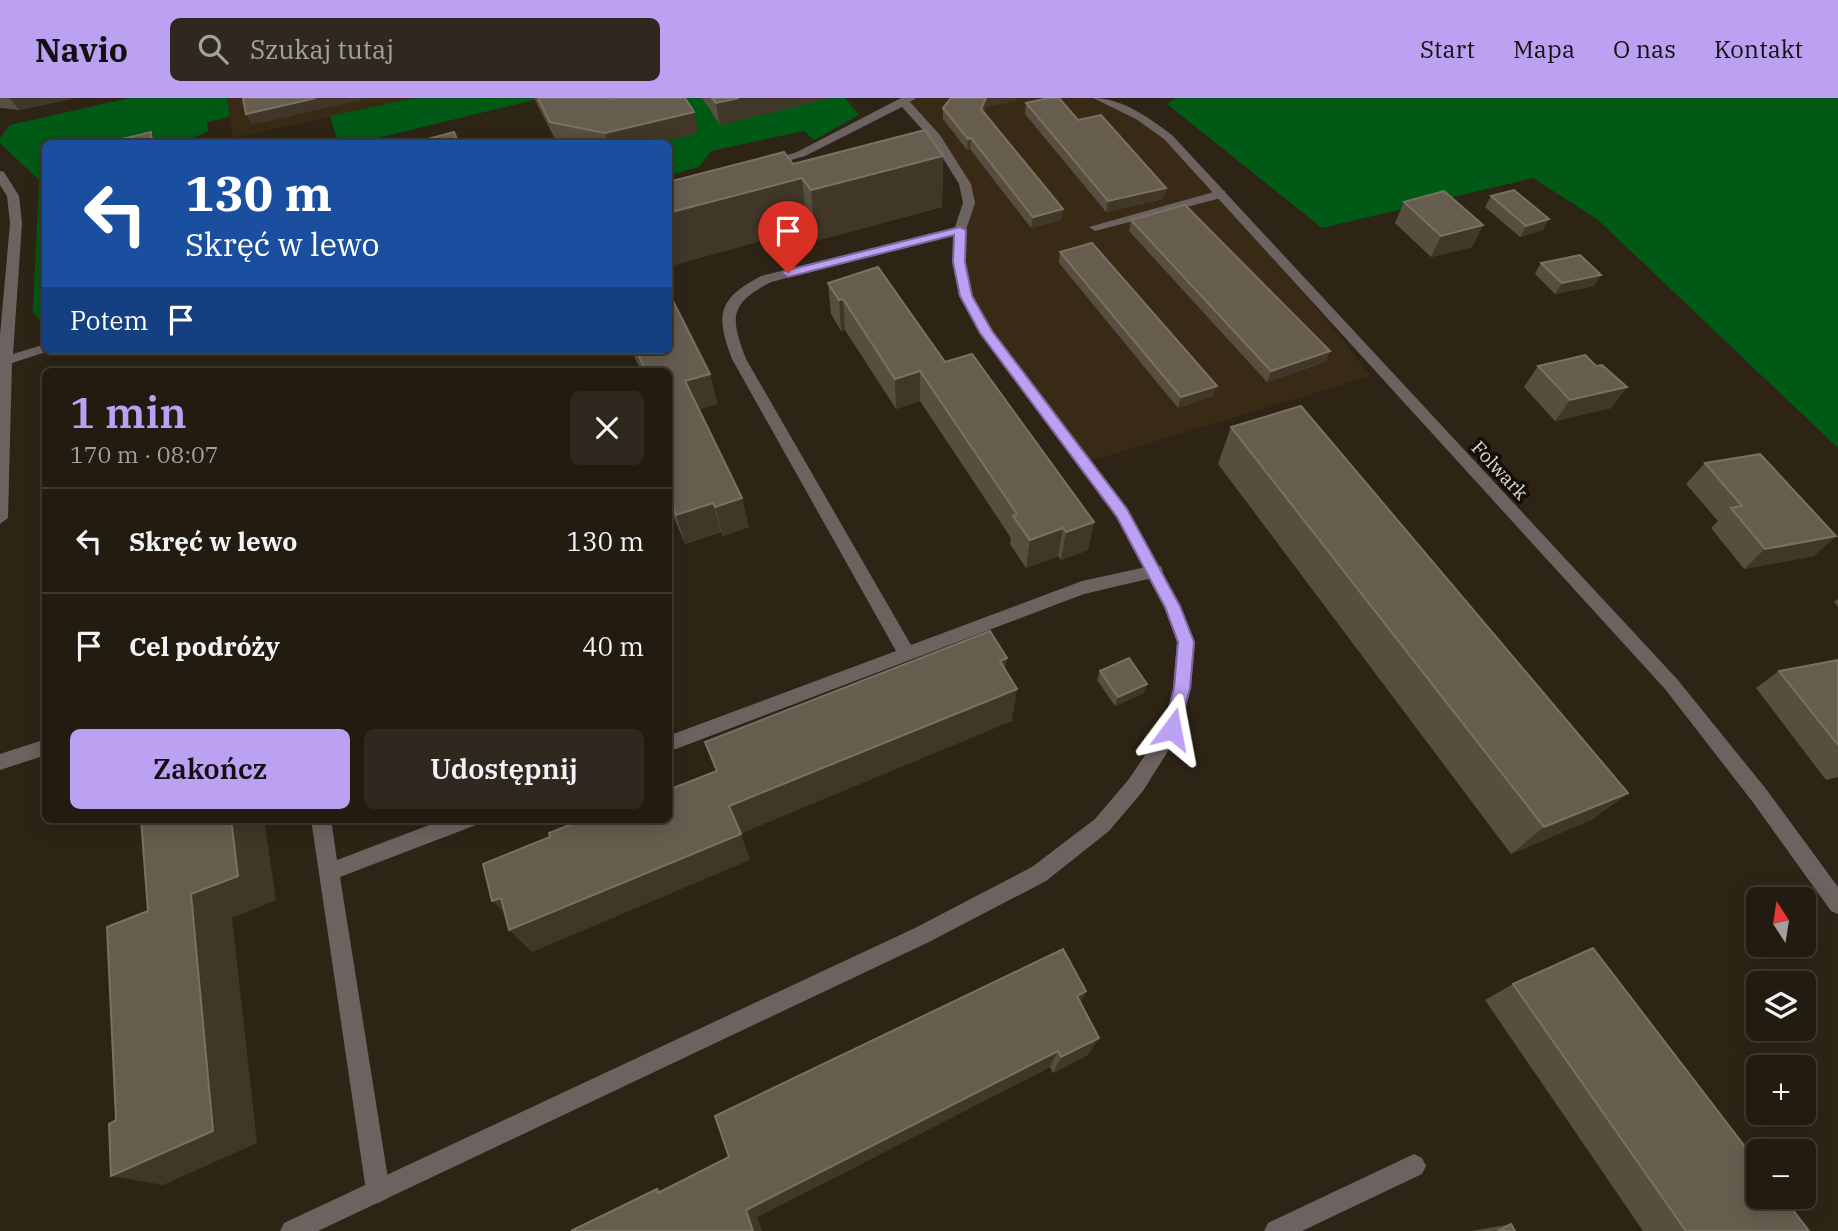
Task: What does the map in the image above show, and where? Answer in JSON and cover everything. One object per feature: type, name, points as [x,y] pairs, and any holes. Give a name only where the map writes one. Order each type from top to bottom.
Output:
[{"type":"street","name":"Folwark","points":[[1099,98],[1140,117],[1168,137],[1671,684],[1759,795],[1838,904]]},
{"type":"street","points":[[292,1231],[922,935],[1039,874],[1102,825],[1136,785],[1172,729],[1182,688],[1186,642],[1155,571],[1122,513],[987,333],[966,296],[959,262],[960,230],[969,203],[965,184],[936,137],[907,100],[801,154],[748,168]]},
{"type":"street","points":[[0,175],[13,196],[16,223],[3,361],[0,518]]},
{"type":"street","points":[[1095,227],[1221,194]]},
{"type":"street","points":[[907,654],[739,359],[726,320],[729,307],[737,295],[766,279],[960,230]]},
{"type":"street","points":[[3,361],[42,350]]},
{"type":"street","points":[[672,742],[1082,588],[1155,571]]},
{"type":"street","points":[[0,762],[42,748]]},
{"type":"street","points":[[322,823],[378,1191]]},
{"type":"street","points":[[329,872],[458,823]]},
{"type":"street","points":[[1276,1231],[1414,1167]]},
{"type":"shaded area","points":[[227,98],[415,98],[233,138]]},
{"type":"shaded area","points":[[910,98],[1099,98],[1140,117],[1168,137],[1250,226],[1371,376],[1077,465],[1067,440],[987,333],[959,262],[965,184],[904,102]]},
{"type":"green space","points":[[129,98],[227,98],[230,117],[207,122],[208,131],[184,140],[42,140],[42,323],[33,312],[39,180],[0,143],[0,138],[10,125]]},
{"type":"green space","points":[[415,98],[542,98],[369,140],[337,140],[330,116]]},
{"type":"green space","points":[[598,98],[845,98],[859,115],[814,140],[804,131],[711,151],[699,167],[672,174],[672,140],[651,140]]},
{"type":"green space","points":[[1176,98],[1838,98],[1838,448],[1597,219],[1533,178],[1322,228],[1167,104]]},
{"type":"building","points":[[316,98],[246,114],[243,99]]},
{"type":"building","points":[[538,98],[685,98],[694,112],[605,133],[550,122]]},
{"type":"building","points":[[712,98],[739,98],[716,103]]},
{"type":"building","points":[[951,98],[986,98],[981,109],[1063,209],[1033,217],[971,138],[968,139],[943,108]]},
{"type":"building","points":[[1059,98],[1078,120],[1101,115],[1166,188],[1108,201],[1026,103]]},
{"type":"building","points":[[925,130],[943,156],[811,190],[802,178],[672,212],[672,181],[784,152],[793,164]]},
{"type":"building","points":[[151,132],[152,140],[118,140]]},
{"type":"building","points":[[454,132],[457,140],[424,140]]},
{"type":"building","points":[[1514,190],[1549,219],[1526,226],[1491,196]]},
{"type":"building","points":[[1444,191],[1483,225],[1441,236],[1404,202]]},
{"type":"building","points":[[1185,205],[1330,351],[1271,371],[1131,220]]},
{"type":"building","points":[[1092,243],[1217,386],[1181,397],[1060,252]]},
{"type":"building","points":[[1580,255],[1601,275],[1562,283],[1541,263]]},
{"type":"building","points":[[878,267],[945,362],[972,354],[1094,522],[1066,532],[1063,528],[1030,540],[1013,516],[1017,514],[920,371],[895,379],[843,299],[839,300],[828,283]]},
{"type":"building","points":[[672,299],[710,374],[685,381],[742,498],[715,507],[713,503],[676,515],[672,506],[672,368],[645,368],[638,354],[672,354]]},
{"type":"building","points":[[1585,355],[1596,366],[1602,365],[1627,387],[1570,400],[1538,366]]},
{"type":"building","points":[[1301,406],[1628,793],[1544,827],[1231,427]]},
{"type":"building","points":[[1760,454],[1836,536],[1765,549],[1731,508],[1742,506],[1705,463]]},
{"type":"building","points":[[990,631],[1007,658],[1000,661],[1017,689],[729,806],[741,834],[509,930],[501,898],[492,901],[483,864],[550,837],[549,833],[574,823],[672,823],[672,788],[717,771],[705,742]]},
{"type":"building","points":[[1129,658],[1147,684],[1118,697],[1100,671]]},
{"type":"building","points":[[1838,660],[1838,745],[1779,671]]},
{"type":"building","points":[[141,823],[231,823],[238,876],[191,894],[213,1131],[111,1176],[109,1124],[116,1120],[107,927],[148,911]]},
{"type":"building","points":[[1593,948],[1746,1148],[1746,1209],[1792,1209],[1809,1231],[1686,1231],[1513,984]]},
{"type":"building","points":[[1063,949],[1086,991],[1077,996],[1099,1038],[1061,1057],[1058,1051],[746,1210],[753,1231],[571,1231],[657,1189],[658,1193],[729,1157],[715,1116]]},
{"type":"building","points":[[1511,1224],[1515,1231],[1498,1231]]},
{"type":"route","points":[[788,273],[960,230],[959,262],[966,296],[987,333],[1122,513],[1172,606],[1186,642],[1182,688],[1172,729]]}]
